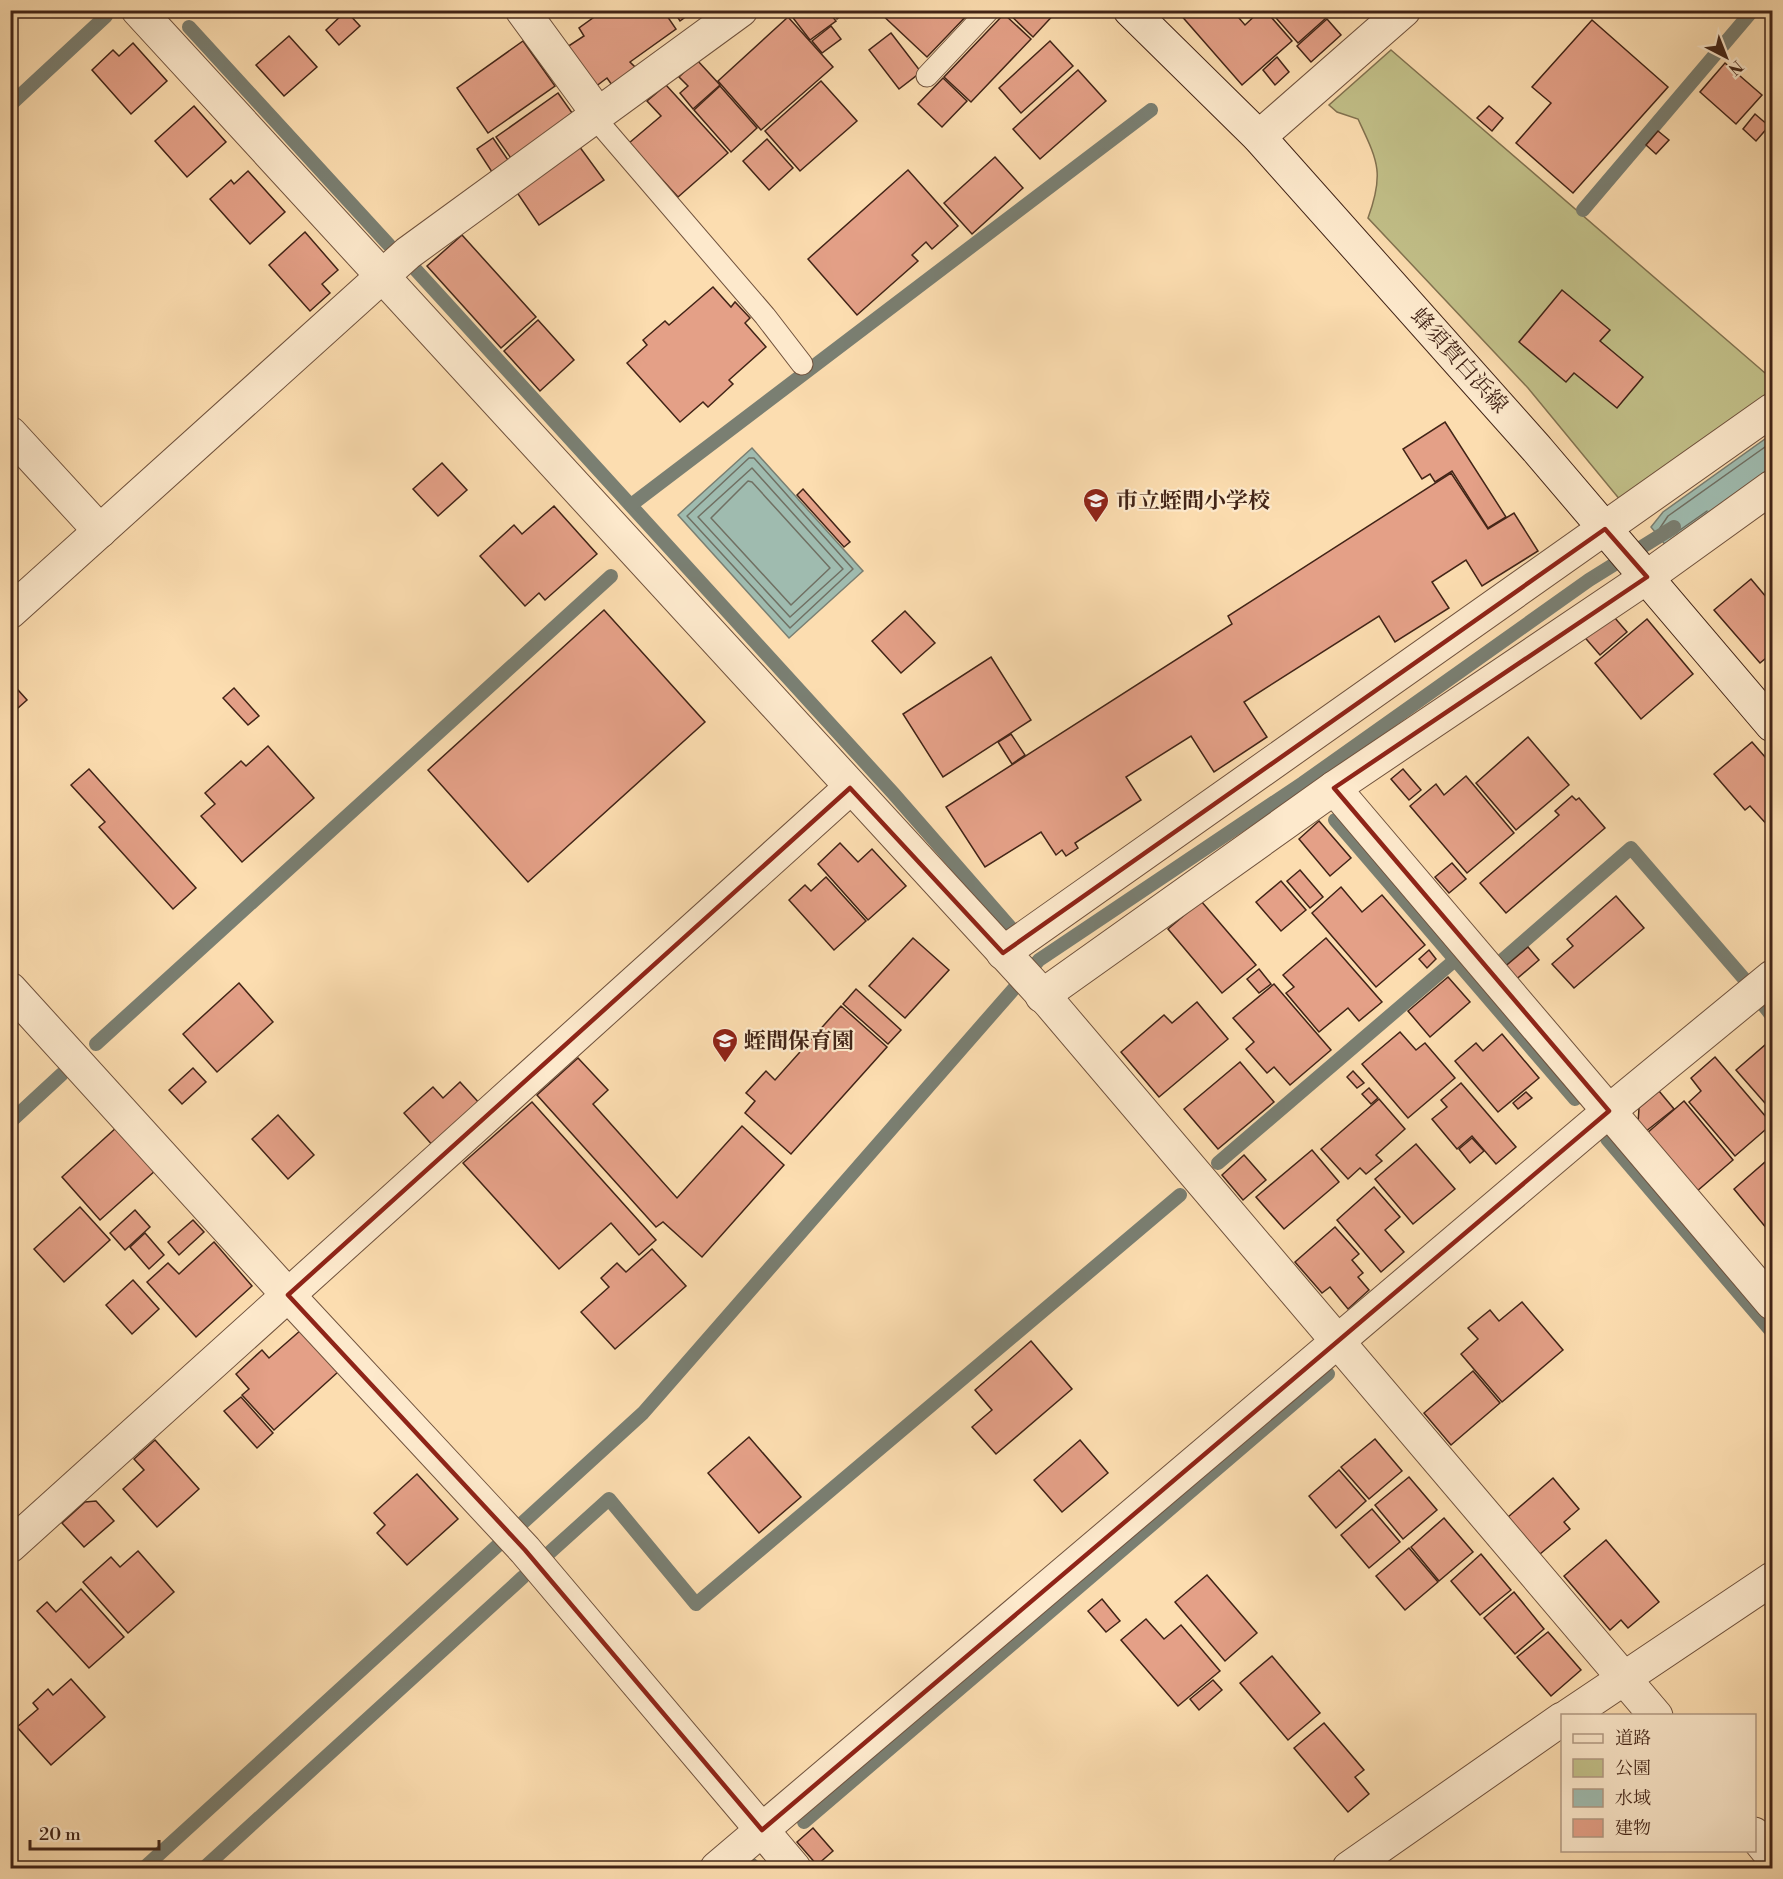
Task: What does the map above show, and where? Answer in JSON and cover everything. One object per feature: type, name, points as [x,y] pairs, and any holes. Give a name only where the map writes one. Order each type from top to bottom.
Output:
[{"type":"street","points":[[138,10],[1039,992],[1654,1714]]},
{"type":"street","points":[[522,10],[596,115]]},
{"type":"street","points":[[10,612],[408,253],[741,10]]},
{"type":"street","name":"蜂須賀白浜線","points":[[1130,10],[1259,137],[1647,577],[1773,725]]},
{"type":"street","points":[[1259,137],[1404,10]]},
{"type":"street","points":[[1006,957],[1773,410]]},
{"type":"street","points":[[10,433],[100,531]]},
{"type":"street","points":[[1039,992],[1334,788],[1647,577],[1773,487]]},
{"type":"street","points":[[10,1546],[850,788]]},
{"type":"street","points":[[1334,788],[1773,1303]]},
{"type":"street","points":[[717,1869],[1609,1111],[1773,977]]},
{"type":"street","points":[[10,989],[288,1295],[492,1513],[794,1869]]},
{"type":"street","points":[[1571,1714],[1623,1677],[1773,1580]]},
{"type":"street","points":[[1349,1869],[1561,1720]]},
{"type":"street","points":[[1756,1835],[1773,1856]]},
{"type":"lane","points":[[927,76],[989,10]]},
{"type":"lane","points":[[596,115],[765,315],[802,364]]},
{"type":"highlighted area","points":[[1605,529],[1647,577],[1334,788],[1609,1111],[762,1830],[525,1550],[288,1295],[850,788],[1003,953]]},
{"type":"green space","points":[[1391,50],[1772,379],[1772,392],[1621,501],[1528,388],[1368,218],[1376,189],[1374,156],[1358,119],[1337,112],[1329,105]]},
{"type":"water","points":[[1772,434],[1772,473],[1667,547],[1651,527],[1663,512]]},
{"type":"water","points":[[752,448],[863,571],[789,638],[678,515]]},
{"type":"building","points":[[604,10],[663,10],[676,29],[630,62],[636,68],[612,85],[607,78],[595,87],[567,47],[584,36],[579,28]]},
{"type":"building","points":[[673,10],[695,10],[680,21]]},
{"type":"building","points":[[787,10],[827,10],[836,21],[810,40]]},
{"type":"building","points":[[830,10],[849,10],[837,19]]},
{"type":"building","points":[[877,10],[972,10],[927,57]]},
{"type":"building","points":[[1005,10],[1058,10],[1033,37]]},
{"type":"building","points":[[1182,10],[1232,10],[1245,25],[1261,10],[1265,10],[1292,41],[1242,85],[1179,13]]},
{"type":"building","points":[[1269,10],[1335,10],[1298,43]]},
{"type":"building","points":[[346,11],[360,26],[339,45],[326,30]]},
{"type":"building","points":[[1004,14],[1031,39],[971,102],[944,77]]},
{"type":"building","points":[[788,17],[833,67],[761,130],[718,81]]},
{"type":"building","points":[[1327,19],[1341,35],[1311,62],[1297,46]]},
{"type":"building","points":[[1592,20],[1668,87],[1573,193],[1516,143],[1551,103],[1532,87]]},
{"type":"building","points":[[831,26],[841,39],[822,53],[812,41]]},
{"type":"building","points":[[891,33],[921,72],[899,89],[869,50]]},
{"type":"building","points":[[289,36],[317,67],[284,96],[256,65]]},
{"type":"building","points":[[523,41],[555,86],[488,133],[457,88]]},
{"type":"building","points":[[1050,41],[1073,66],[1021,113],[999,88]]},
{"type":"building","points":[[133,43],[167,81],[131,114],[92,70],[113,50],[119,56]]},
{"type":"building","points":[[1277,57],[1289,72],[1275,85],[1263,70]]},
{"type":"building","points":[[697,60],[720,85],[693,109],[680,93],[688,86],[679,77]]},
{"type":"building","points":[[1725,63],[1762,95],[1736,124],[1700,92]]},
{"type":"building","points":[[1078,70],[1106,101],[1040,159],[1013,129]]},
{"type":"building","points":[[943,78],[967,101],[942,127],[918,104]]},
{"type":"building","points":[[821,81],[857,121],[800,171],[765,131]]},
{"type":"building","points":[[666,85],[728,153],[678,197],[629,143],[661,116],[647,101]]},
{"type":"building","points":[[720,86],[757,128],[731,152],[694,110]]},
{"type":"building","points":[[558,93],[575,117],[513,161],[496,137]]},
{"type":"building","points":[[194,106],[226,142],[187,177],[155,141]]},
{"type":"building","points":[[1489,106],[1503,118],[1492,131],[1477,118]]},
{"type":"building","points":[[1755,114],[1769,126],[1756,141],[1743,129]]},
{"type":"building","points":[[1658,131],[1669,140],[1656,154],[1646,145]]},
{"type":"building","points":[[493,138],[508,160],[492,172],[477,149]]},
{"type":"building","points":[[767,139],[793,168],[769,190],[743,161]]},
{"type":"building","points":[[579,146],[604,180],[539,225],[516,191]]},
{"type":"building","points":[[995,157],[1023,188],[972,234],[944,203]]},
{"type":"building","points":[[908,170],[958,226],[932,249],[926,242],[912,255],[918,261],[857,315],[808,259]]},
{"type":"building","points":[[248,171],[285,212],[250,244],[210,199],[231,180],[234,184]]},
{"type":"building","points":[[305,232],[338,270],[322,284],[330,293],[310,311],[269,265]]},
{"type":"building","points":[[462,235],[536,317],[501,348],[427,266]]},
{"type":"building","points":[[713,287],[731,307],[735,302],[750,318],[745,323],[766,347],[729,380],[733,384],[708,407],[703,402],[680,422],[627,363],[647,345],[643,340],[665,321],[669,325]]},
{"type":"building","points":[[1562,290],[1610,330],[1600,341],[1643,377],[1617,408],[1574,373],[1566,382],[1519,342]]},
{"type":"building","points":[[538,320],[574,360],[540,391],[504,351]]},
{"type":"building","points":[[1445,422],[1506,517],[1488,528],[1452,471],[1435,482],[1430,474],[1422,479],[1403,449]]},
{"type":"building","points":[[442,463],[467,490],[438,516],[413,489]]},
{"type":"building","points":[[1451,473],[1488,529],[1514,513],[1538,551],[1482,586],[1466,560],[1432,582],[1449,608],[1395,642],[1379,616],[1244,702],[1267,737],[1214,772],[1191,736],[1126,777],[1141,800],[1075,843],[1078,848],[1066,856],[1062,850],[1056,855],[1041,832],[985,867],[946,807],[1232,624],[1228,616]]},
{"type":"building","points":[[803,489],[850,542],[844,547],[797,495]]},
{"type":"building","points":[[554,506],[597,554],[545,600],[539,593],[525,606],[480,556],[514,525],[522,534]]},
{"type":"building","points":[[1751,579],[1772,604],[1772,653],[1760,663],[1714,610]]},
{"type":"building","points":[[604,610],[705,722],[528,882],[428,770]]},
{"type":"building","points":[[1608,610],[1627,632],[1600,655],[1581,633]]},
{"type":"building","points":[[905,611],[935,643],[901,673],[872,641]]},
{"type":"building","points":[[1647,619],[1693,674],[1641,719],[1595,663]]},
{"type":"building","points":[[991,657],[1031,720],[943,777],[903,714]]},
{"type":"building","points":[[10,681],[27,700],[10,715]]},
{"type":"building","points":[[234,688],[259,716],[248,725],[223,698]]},
{"type":"building","points":[[1011,734],[1025,755],[1012,764],[998,742]]},
{"type":"building","points":[[1528,737],[1569,785],[1516,830],[1476,783]]},
{"type":"building","points":[[1752,742],[1772,765],[1772,826],[1770,828],[1750,806],[1745,810],[1714,774]]},
{"type":"building","points":[[268,746],[314,798],[242,862],[201,816],[215,804],[205,793],[241,761],[246,766]]},
{"type":"building","points":[[89,769],[196,888],[173,909],[99,827],[105,822],[71,785]]},
{"type":"building","points":[[1403,769],[1421,790],[1409,800],[1391,779]]},
{"type":"building","points":[[1466,776],[1514,833],[1467,873],[1410,806],[1436,784],[1444,795]]},
{"type":"building","points":[[1572,796],[1576,800],[1579,798],[1605,828],[1506,913],[1480,883],[1559,815],[1555,811]]},
{"type":"building","points":[[1319,821],[1351,858],[1330,876],[1299,839]]},
{"type":"building","points":[[840,843],[858,862],[872,849],[906,886],[868,920],[818,864]]},
{"type":"building","points":[[1452,863],[1466,879],[1449,893],[1435,877]]},
{"type":"building","points":[[1300,870],[1323,897],[1310,908],[1287,881]]},
{"type":"building","points":[[826,877],[866,921],[834,950],[789,900],[805,885],[811,891]]},
{"type":"building","points":[[1281,881],[1306,910],[1281,931],[1256,902]]},
{"type":"building","points":[[1341,887],[1362,912],[1382,895],[1425,945],[1376,987],[1312,913]]},
{"type":"building","points":[[1616,896],[1644,928],[1574,988],[1552,964],[1573,946],[1567,939]]},
{"type":"building","points":[[1201,901],[1256,965],[1222,993],[1168,929]]},
{"type":"building","points":[[913,938],[949,970],[905,1018],[869,986]]},
{"type":"building","points":[[1326,938],[1382,1002],[1359,1021],[1348,1008],[1319,1032],[1286,993],[1294,987],[1283,975]]},
{"type":"building","points":[[1528,947],[1539,960],[1513,982],[1502,969]]},
{"type":"building","points":[[1429,950],[1436,959],[1427,968],[1419,959]]},
{"type":"building","points":[[1259,969],[1271,984],[1259,993],[1247,979]]},
{"type":"building","points":[[1448,977],[1470,1002],[1430,1037],[1408,1011]]},
{"type":"building","points":[[239,983],[273,1022],[217,1072],[183,1034]]},
{"type":"building","points":[[1274,984],[1331,1050],[1290,1085],[1274,1067],[1267,1073],[1246,1049],[1254,1042],[1233,1018]]},
{"type":"building","points":[[856,989],[901,1030],[888,1044],[843,1004]]},
{"type":"building","points":[[1197,1002],[1228,1039],[1159,1097],[1121,1052],[1164,1015],[1172,1023]]},
{"type":"building","points":[[841,1006],[887,1047],[791,1154],[745,1113],[755,1101],[746,1093],[766,1071],[775,1080]]},
{"type":"building","points":[[1400,1032],[1416,1050],[1425,1043],[1455,1078],[1408,1118],[1362,1064]]},
{"type":"building","points":[[1502,1034],[1539,1078],[1498,1112],[1455,1061],[1476,1043],[1483,1051]]},
{"type":"building","points":[[1772,1039],[1772,1109],[1771,1110],[1736,1070]]},
{"type":"building","points":[[1715,1057],[1772,1124],[1735,1156],[1689,1102],[1701,1091],[1691,1078]]},
{"type":"building","points":[[578,1058],[608,1090],[593,1104],[677,1198],[742,1126],[784,1165],[702,1257],[663,1222],[656,1227],[537,1095]]},
{"type":"building","points":[[1240,1062],[1274,1102],[1218,1149],[1184,1109]]},
{"type":"building","points":[[193,1068],[206,1082],[182,1104],[169,1090]]},
{"type":"building","points":[[1353,1071],[1364,1083],[1357,1088],[1347,1077]]},
{"type":"building","points":[[460,1082],[481,1105],[434,1147],[404,1113],[433,1087],[443,1098]]},
{"type":"building","points":[[1461,1083],[1516,1147],[1496,1164],[1472,1136],[1457,1149],[1432,1119],[1447,1107],[1441,1100]]},
{"type":"building","points":[[1369,1088],[1378,1098],[1371,1104],[1362,1094]]},
{"type":"building","points":[[1659,1091],[1674,1109],[1645,1132],[1638,1124],[1639,1108]]},
{"type":"building","points":[[1526,1092],[1532,1098],[1518,1109],[1513,1103]]},
{"type":"building","points":[[1379,1099],[1405,1129],[1376,1155],[1382,1161],[1366,1174],[1360,1168],[1348,1179],[1321,1149]]},
{"type":"building","points":[[1684,1101],[1733,1160],[1696,1192],[1646,1134]]},
{"type":"building","points":[[532,1102],[656,1240],[639,1255],[611,1223],[559,1269],[463,1163]]},
{"type":"building","points":[[278,1115],[314,1155],[288,1179],[252,1139]]},
{"type":"building","points":[[117,1127],[156,1170],[100,1220],[62,1177]]},
{"type":"building","points":[[1472,1138],[1484,1151],[1470,1163],[1459,1149]]},
{"type":"building","points":[[1416,1144],[1455,1189],[1413,1224],[1375,1179]]},
{"type":"building","points":[[1312,1150],[1339,1182],[1284,1229],[1256,1197]]},
{"type":"building","points":[[1244,1155],[1266,1180],[1243,1200],[1222,1175]]},
{"type":"building","points":[[1772,1156],[1772,1235],[1734,1189]]},
{"type":"building","points":[[1374,1187],[1400,1217],[1385,1230],[1404,1252],[1381,1272],[1337,1220]]},
{"type":"building","points":[[80,1207],[110,1240],[64,1282],[34,1249]]},
{"type":"building","points":[[135,1210],[150,1227],[125,1250],[110,1233]]},
{"type":"building","points":[[193,1220],[204,1232],[179,1255],[168,1242]]},
{"type":"building","points":[[1335,1227],[1359,1254],[1352,1260],[1363,1273],[1358,1277],[1369,1290],[1348,1309],[1330,1287],[1322,1293],[1295,1262]]},
{"type":"building","points":[[145,1233],[164,1255],[149,1269],[130,1247]]},
{"type":"building","points":[[214,1242],[252,1286],[196,1337],[147,1282],[168,1263],[179,1274]]},
{"type":"building","points":[[652,1249],[686,1286],[615,1349],[581,1312],[609,1287],[601,1278],[617,1263],[626,1272]]},
{"type":"building","points":[[133,1280],[159,1309],[132,1334],[106,1305]]},
{"type":"building","points":[[1522,1302],[1563,1350],[1502,1402],[1461,1354],[1478,1339],[1468,1328],[1490,1310],[1499,1321]]},
{"type":"building","points":[[301,1330],[338,1372],[274,1430],[242,1395],[249,1389],[236,1374],[262,1350],[269,1358]]},
{"type":"building","points":[[1031,1341],[1072,1389],[996,1454],[972,1427],[992,1410],[975,1390]]},
{"type":"building","points":[[1473,1371],[1500,1403],[1451,1445],[1424,1413]]},
{"type":"building","points":[[241,1397],[273,1433],[257,1448],[224,1411]]},
{"type":"building","points":[[749,1437],[801,1497],[759,1533],[708,1473]]},
{"type":"building","points":[[1375,1439],[1402,1471],[1369,1499],[1341,1467]]},
{"type":"building","points":[[155,1440],[199,1489],[157,1527],[123,1489],[144,1470],[134,1459]]},
{"type":"building","points":[[1080,1440],[1108,1473],[1062,1512],[1034,1480]]},
{"type":"building","points":[[1339,1470],[1366,1501],[1336,1528],[1309,1496]]},
{"type":"building","points":[[417,1474],[458,1519],[407,1565],[377,1533],[385,1525],[374,1513]]},
{"type":"building","points":[[1409,1477],[1437,1510],[1403,1539],[1375,1505]]},
{"type":"building","points":[[1553,1478],[1579,1509],[1564,1522],[1570,1529],[1540,1554],[1508,1517]]},
{"type":"building","points":[[96,1501],[114,1521],[84,1547],[62,1523],[85,1502]]},
{"type":"building","points":[[1372,1509],[1400,1542],[1369,1568],[1341,1535]]},
{"type":"building","points":[[1444,1518],[1473,1552],[1439,1581],[1411,1547]]},
{"type":"building","points":[[1606,1540],[1659,1602],[1628,1628],[1621,1620],[1610,1630],[1564,1576]]},
{"type":"building","points":[[1409,1548],[1438,1582],[1405,1610],[1376,1576]]},
{"type":"building","points":[[138,1551],[174,1592],[128,1633],[83,1582],[111,1557],[120,1567]]},
{"type":"building","points":[[1481,1554],[1511,1590],[1480,1615],[1451,1581]]},
{"type":"building","points":[[1207,1575],[1257,1633],[1225,1661],[1175,1602]]},
{"type":"building","points":[[81,1589],[124,1637],[89,1668],[37,1611],[47,1602],[56,1612]]},
{"type":"building","points":[[1514,1592],[1544,1629],[1515,1654],[1484,1618]]},
{"type":"building","points":[[1102,1599],[1120,1621],[1106,1632],[1088,1611]]},
{"type":"building","points":[[1146,1619],[1164,1639],[1181,1625],[1220,1671],[1178,1706],[1121,1640]]},
{"type":"building","points":[[1548,1632],[1581,1670],[1551,1696],[1517,1657]]},
{"type":"building","points":[[1272,1656],[1320,1713],[1288,1740],[1240,1683]]},
{"type":"building","points":[[71,1679],[105,1717],[51,1765],[17,1727],[38,1709],[33,1703],[48,1689],[53,1695]]},
{"type":"building","points":[[1213,1680],[1222,1690],[1199,1710],[1190,1699]]},
{"type":"building","points":[[1324,1723],[1364,1770],[1355,1777],[1369,1794],[1348,1812],[1294,1748]]},
{"type":"building","points":[[813,1828],[833,1851],[817,1865],[797,1842]]},
{"type":"waterway","points":[[1583,210],[1753,10]]},
{"type":"waterway","points":[[10,105],[106,16]]},
{"type":"waterway","points":[[189,27],[389,245]]},
{"type":"waterway","points":[[631,505],[1151,110]]},
{"type":"waterway","points":[[416,270],[893,793],[1011,928]]},
{"type":"waterway","points":[[144,1868],[643,1413],[1039,960],[1303,783],[1589,580],[1674,527]]},
{"type":"waterway","points":[[96,1044],[611,576]]},
{"type":"waterway","points":[[1335,820],[1575,1099]]},
{"type":"waterway","points":[[1498,964],[1631,848],[1746,981]]},
{"type":"waterway","points":[[1218,1163],[1455,960]]},
{"type":"waterway","points":[[1761,1002],[1772,1016]]},
{"type":"waterway","points":[[10,1122],[62,1074]]},
{"type":"waterway","points":[[1607,1139],[1772,1332]]},
{"type":"waterway","points":[[548,1554],[609,1499],[696,1604],[1180,1195]]},
{"type":"waterway","points":[[804,1822],[1328,1374]]},
{"type":"waterway","points":[[204,1868],[523,1577]]},
{"type":"waterway","points":[[748,1868],[752,1865]]},
{"type":"place","name":"市立蛭間小学校","points":[[1096,524]]},
{"type":"place","name":"蛭間保育園","points":[[725,1064]]}]
